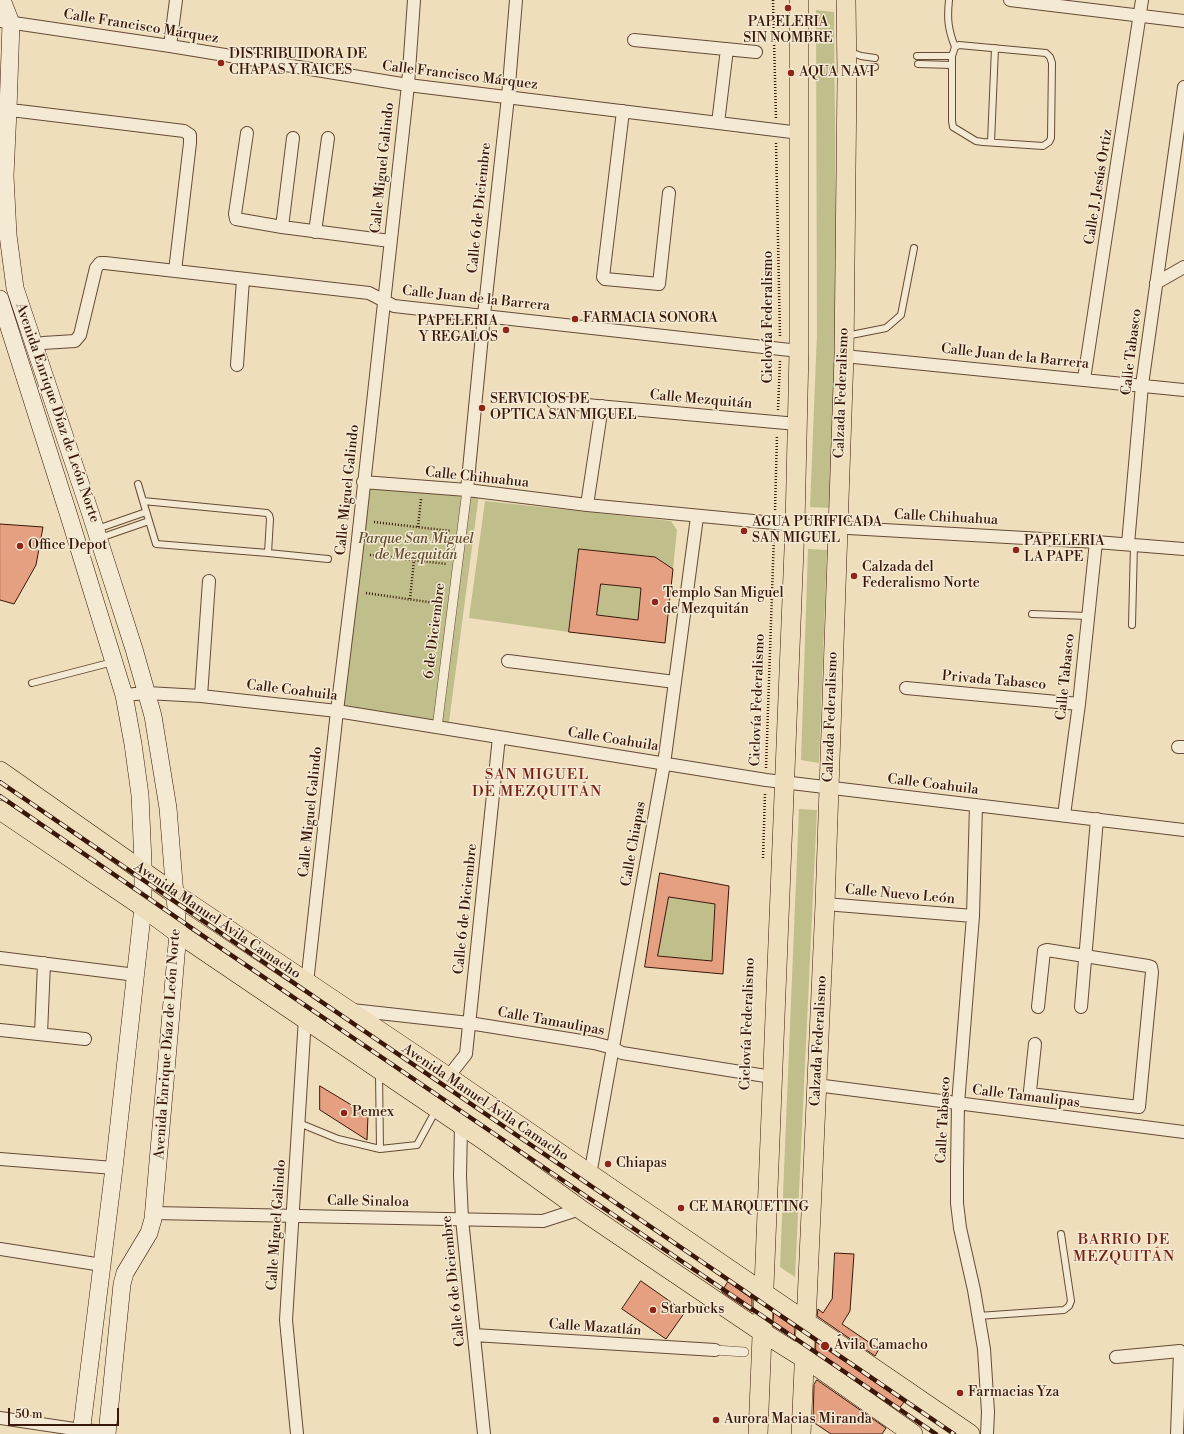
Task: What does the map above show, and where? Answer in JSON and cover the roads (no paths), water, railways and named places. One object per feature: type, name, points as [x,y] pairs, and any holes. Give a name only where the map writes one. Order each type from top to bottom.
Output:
[{"type":"main road","name":"Avenida Enrique Díaz de León Norte","points":[[2,0],[6,22],[2,177],[15,288],[97,534],[134,649],[153,716],[168,808],[178,933],[154,1213],[149,1233],[125,1273],[122,1284],[107,1433]]},
{"type":"main road","points":[[758,1434],[797,424],[799,351],[799,0]]},
{"type":"main road","name":"Calzada Federalismo","points":[[801,1434],[825,904],[844,356],[847,77],[846,0]]},
{"type":"main road","name":"Avenida Enrique Díaz de León Norte","points":[[0,299],[124,695],[140,795],[143,908],[114,1168],[81,1432]]},
{"type":"main road","name":"Avenida Manuel Ávila Camacho","points":[[0,771],[143,870],[175,894],[448,1077],[970,1434]]},
{"type":"main road","points":[[0,810],[178,933],[488,1143],[580,1209],[804,1360],[818,1367],[913,1434]]},
{"type":"main road","points":[[488,1143],[503,1116]]},
{"type":"street","points":[[170,46],[176,0]]},
{"type":"street","name":"Calle Miguel Galindo","points":[[308,983],[337,711],[356,557],[408,85],[414,0]]},
{"type":"street","name":"Calle 6 de Diciembre","points":[[467,490],[484,315],[508,98],[516,0]]},
{"type":"street","points":[[1010,0],[1046,2],[1184,21]]},
{"type":"street","name":"Calle J. Jesús Ortiz","points":[[1084,379],[1142,0]]},
{"type":"street","name":"Calle Francisco Márquez","points":[[6,22],[170,46],[408,85],[800,133]]},
{"type":"street","points":[[634,40],[756,52]]},
{"type":"street","points":[[718,123],[727,49]]},
{"type":"street","name":"Calle Tabasco","points":[[1131,544],[1142,385],[1184,88]]},
{"type":"street","points":[[4,110],[184,131],[190,135],[175,271]]},
{"type":"street","points":[[623,111],[603,277],[605,279],[659,284],[669,193]]},
{"type":"street","points":[[247,132],[235,214],[236,219],[390,242]]},
{"type":"street","points":[[282,227],[293,138]]},
{"type":"street","points":[[315,232],[328,138]]},
{"type":"street","name":"Calle Juan de la Barrera","points":[[43,343],[75,341],[78,339],[96,268],[100,263],[369,293],[394,306],[799,351]]},
{"type":"street","points":[[1156,283],[1184,266]]},
{"type":"street","points":[[236,365],[243,279]]},
{"type":"street","name":"Calle Juan de la Barrera","points":[[844,356],[1184,390]]},
{"type":"street","name":"Calle Mezquitán","points":[[553,402],[797,424]]},
{"type":"street","points":[[587,505],[602,406]]},
{"type":"street","name":"Calle Chihuahua","points":[[364,482],[467,490],[587,505],[794,526],[838,527],[1131,544],[1184,549]]},
{"type":"street","name":"6 de Diciembre","points":[[437,728],[467,490]]},
{"type":"street","name":"Calle Chiapas","points":[[590,1175],[664,764],[697,517]]},
{"type":"street","name":"Calle Tabasco","points":[[1064,815],[1079,704],[1096,542]]},
{"type":"street","points":[[201,696],[209,581]]},
{"type":"street","points":[[508,661],[675,682]]},
{"type":"street","name":"Privada Tabasco","points":[[906,688],[1079,704]]},
{"type":"street","name":"Calle Coahuila","points":[[124,695],[147,694],[201,696],[337,711],[766,780],[1184,830]]},
{"type":"street","name":"Calle 6 de Diciembre","points":[[448,1077],[466,1054],[499,737]]},
{"type":"street","name":"Calle Tabasco","points":[[976,805],[973,916],[958,1104],[956,1170],[957,1203],[960,1228],[984,1349],[988,1412],[987,1434]]},
{"type":"street","points":[[1081,1007],[1097,819]]},
{"type":"street","name":"Calle Nuevo León","points":[[825,904],[973,916]]},
{"type":"street","points":[[1035,1044],[1030,1094],[1139,1107],[1151,968],[1148,966],[1086,956],[1047,950],[1044,951],[1038,1007]]},
{"type":"street","points":[[0,958],[136,975]]},
{"type":"street","points":[[41,1034],[44,963]]},
{"type":"street","name":"Calle Tamaulipas","points":[[347,1009],[469,1023],[594,1043],[613,1048],[622,1053],[772,1077]]},
{"type":"street","name":"Calle Miguel Galindo","points":[[297,1434],[286,1320],[305,1018]]},
{"type":"street","points":[[0,1030],[85,1039]]},
{"type":"street","name":"Calle Tamaulipas","points":[[816,1085],[1184,1132]]},
{"type":"street","name":"Calle 6 de Diciembre","points":[[461,1125],[460,1176],[462,1219],[484,1434]]},
{"type":"street","points":[[0,1159],[114,1168]]},
{"type":"street","name":"Calle Sinaloa","points":[[154,1213],[543,1221],[580,1209]]},
{"type":"street","points":[[0,1249],[102,1265]]},
{"type":"street","name":"Calle Mazatlán","points":[[474,1335],[715,1350]]},
{"type":"street","points":[[715,1350],[744,1352]]},
{"type":"street","points":[[1116,1357],[1180,1351],[1177,1434]]},
{"type":"street","points":[[0,1418],[81,1432],[107,1433]]},
{"type":"lane","points":[[949,0],[947,21],[955,47],[952,56],[953,127],[976,141],[1043,146],[1049,142],[1052,63],[1050,57],[1046,53],[959,45],[955,47]]},
{"type":"lane","points":[[991,142],[995,48]]},
{"type":"lane","points":[[847,51],[861,56],[875,58]]},
{"type":"lane","points":[[917,56],[952,56]]},
{"type":"lane","points":[[918,64],[952,65]]},
{"type":"lane","points":[[847,77],[860,69],[875,67]]},
{"type":"lane","points":[[844,337],[886,328],[901,315],[914,248]]},
{"type":"lane","points":[[138,484],[156,544],[328,559]]},
{"type":"lane","points":[[143,501],[267,513],[270,519],[268,553]]},
{"type":"lane","points":[[97,534],[146,512]]},
{"type":"lane","points":[[97,534],[149,521]]},
{"type":"lane","points":[[1131,544],[1132,625]]},
{"type":"lane","points":[[1032,614],[1088,616]]},
{"type":"lane","points":[[32,683],[114,661]]},
{"type":"lane","points":[[379,1069],[380,1149]]},
{"type":"lane","points":[[299,1123],[338,1139],[380,1149],[417,1145],[436,1109]]},
{"type":"lane","points":[[978,1316],[1064,1310],[1069,1306],[1071,1301],[1061,1234]]},
{"type":"railway","points":[[0,782],[954,1434]]},
{"type":"railway","points":[[0,796],[936,1434]]},
{"type":"place","name":"PAPELERIA SIN NOMBRE","points":[[788,8]]},
{"type":"place","name":"DISTRIBUIDORA DE CHAPAS Y RAICES","points":[[221,63]]},
{"type":"place","name":"AQUA NAVI","points":[[791,73]]},
{"type":"place","name":"FARMACIA SONORA","points":[[575,319]]},
{"type":"place","name":"PAPELERIA Y REGALOS","points":[[506,330]]},
{"type":"place","name":"SERVICIOS DE OPTICA SAN MIGUEL","points":[[482,408]]},
{"type":"place","name":"AGUA PURIFICADA SAN MIGUEL","points":[[744,531]]},
{"type":"place","name":"Office Depot","points":[[20,546]]},
{"type":"place","name":"PAPELERIA LA PAPE","points":[[1016,550]]},
{"type":"place","name":"Calzada del Federalismo Norte","points":[[854,576]]},
{"type":"place","name":"Templo San Miguel de Mezquitán","points":[[655,602]]},
{"type":"place","name":"Pemex","points":[[344,1113]]},
{"type":"place","name":"Chiapas","points":[[608,1164]]},
{"type":"place","name":"CE MARQUETING","points":[[681,1208]]},
{"type":"place","name":"Starbucks","points":[[653,1310]]},
{"type":"place","name":"Ávila Camacho","points":[[825,1346]]},
{"type":"place","name":"Farmacias Yza","points":[[960,1393]]},
{"type":"place","name":"Aurora Macias Miranda","points":[[716,1420]]},
{"type":"district","name":"SAN MIGUEL DE MEZQUITÁN","points":[[537,784]]},
{"type":"district","name":"BARRIO DE MEZQUITÁN","points":[[1124,1248]]},
{"type":"park label","name":"Parque San Miguel de Mezquitán","points":[[416,548]]}]
